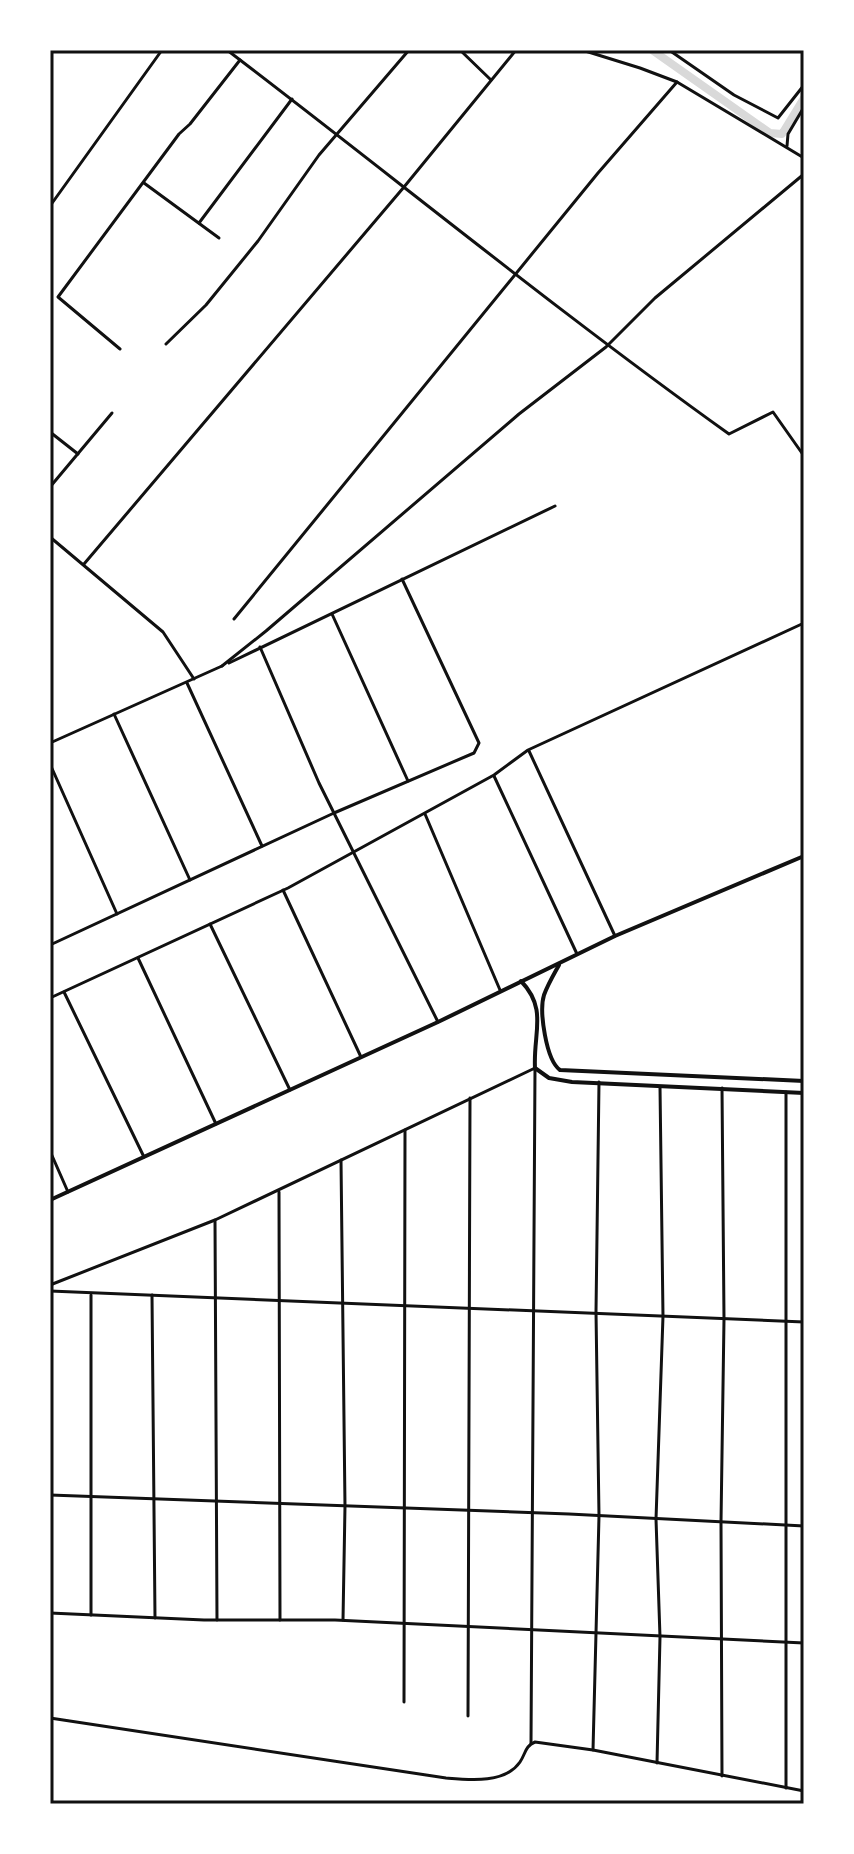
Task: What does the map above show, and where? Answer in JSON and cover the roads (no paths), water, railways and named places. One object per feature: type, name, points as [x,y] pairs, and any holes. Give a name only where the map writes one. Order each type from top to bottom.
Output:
[{"type":"street","points":[[50,206],[162,50]]},
{"type":"street","points":[[227,50],[580,322],[606,347],[729,434],[773,412],[804,456]]},
{"type":"street","points":[[166,344],[206,305],[258,241],[319,155],[409,50]]},
{"type":"street","points":[[460,50],[491,80]]},
{"type":"street","points":[[84,564],[404,187],[516,50]]},
{"type":"street","points":[[582,50],[677,82],[804,158]]},
{"type":"street","points":[[669,50],[734,95],[778,118],[804,85]]},
{"type":"street","points":[[120,349],[58,297],[179,134],[240,60]]},
{"type":"street","points":[[234,619],[598,173],[677,82]]},
{"type":"street","points":[[199,223],[292,99]]},
{"type":"street","points":[[787,146],[788,134],[804,107]]},
{"type":"street","points":[[222,666],[519,414],[606,347],[655,298],[804,174]]},
{"type":"street","points":[[144,183],[219,238]]},
{"type":"street","points":[[50,487],[112,413]]},
{"type":"street","points":[[50,432],[78,454]]},
{"type":"street","points":[[50,743],[222,666],[555,506]]},
{"type":"street","points":[[50,537],[163,632],[194,679]]},
{"type":"street","points":[[50,945],[334,813],[474,753],[479,748],[402,579]]},
{"type":"street","points":[[331,613],[408,781]]},
{"type":"street","points":[[50,998],[283,890],[494,775],[528,750],[804,623]]},
{"type":"street","points":[[260,647],[352,852],[438,1022]]},
{"type":"street","points":[[187,682],[262,846]]},
{"type":"street","points":[[114,714],[190,880]]},
{"type":"street","points":[[528,750],[615,936]]},
{"type":"street","points":[[50,764],[117,914]]},
{"type":"street","points":[[494,775],[577,954]]},
{"type":"street","points":[[425,813],[500,990]]},
{"type":"street","points":[[50,1200],[438,1022],[615,936],[804,856]]},
{"type":"street","points":[[283,890],[361,1057]]},
{"type":"street","points":[[210,924],[290,1090]]},
{"type":"street","points":[[138,958],[216,1124]]},
{"type":"street","points":[[560,962],[545,992],[543,1004],[550,1055],[556,1068],[565,1071],[804,1081]]},
{"type":"street","points":[[50,1718],[446,1778],[490,1778],[518,1765],[531,1743],[532,1309],[537,1008],[534,995],[521,981]]},
{"type":"street","points":[[64,992],[144,1157]]},
{"type":"street","points":[[535,1068],[549,1078],[572,1082],[804,1093]]},
{"type":"street","points":[[50,1285],[215,1220],[535,1068]]},
{"type":"street","points":[[593,1750],[599,1516],[596,1312],[599,1082]]},
{"type":"street","points":[[657,1763],[660,1637],[656,1519],[663,1316],[660,1085]]},
{"type":"street","points":[[722,1088],[722,1776]]},
{"type":"street","points":[[786,1092],[786,1788]]},
{"type":"street","points":[[468,1716],[470,1098]]},
{"type":"street","points":[[404,1702],[405,1129]]},
{"type":"street","points":[[50,1151],[68,1192]]},
{"type":"street","points":[[341,1160],[345,1506],[343,1620]]},
{"type":"street","points":[[279,1190],[280,1620]]},
{"type":"street","points":[[215,1220],[217,1620]]},
{"type":"street","points":[[50,1291],[804,1322]]},
{"type":"street","points":[[91,1293],[91,1615]]},
{"type":"street","points":[[152,1295],[155,1618]]},
{"type":"street","points":[[50,1495],[804,1526]]},
{"type":"street","points":[[50,1613],[217,1620],[343,1620],[804,1643]]},
{"type":"street","points":[[531,1743],[593,1750],[804,1791]]},
{"type":"waterway","points":[[652,50],[770,133],[782,134],[804,98]]}]
